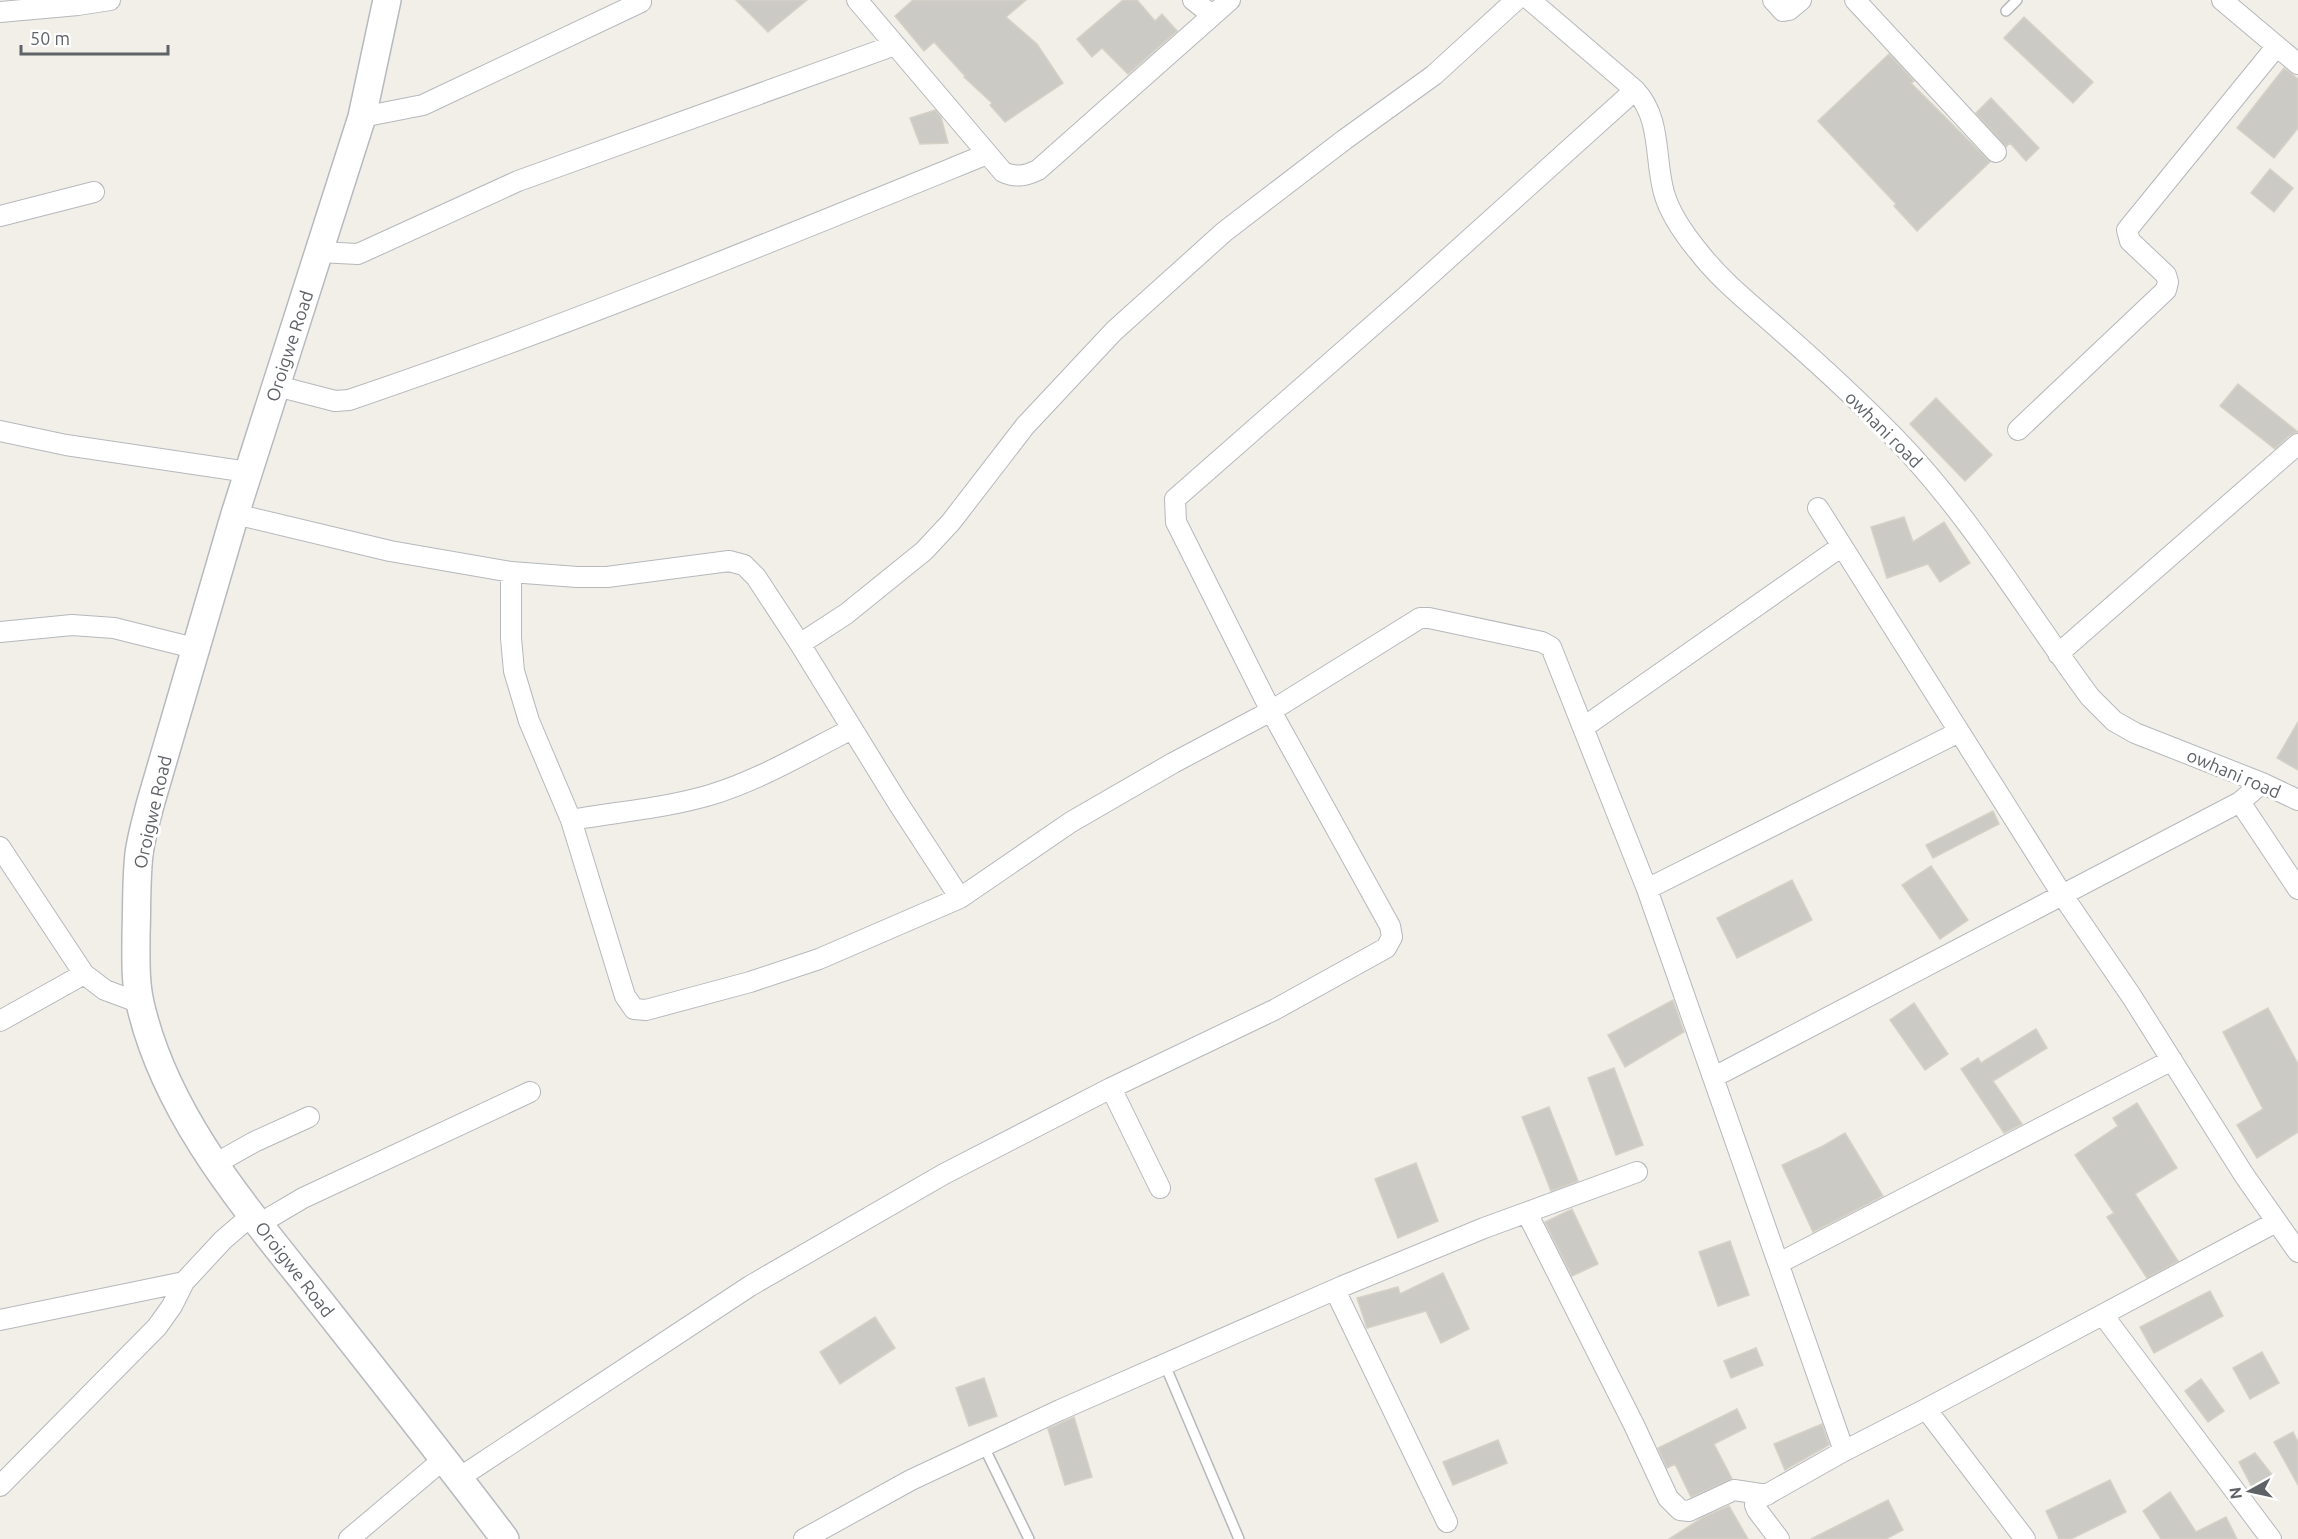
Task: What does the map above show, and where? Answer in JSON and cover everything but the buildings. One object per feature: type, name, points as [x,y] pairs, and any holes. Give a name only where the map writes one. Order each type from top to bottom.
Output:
[{"type":"street","points":[[0,12],[78,6],[111,0]]},
{"type":"street","name":"Oroigwe Road","points":[[387,0],[362,117],[235,514],[150,805],[139,853],[136,969],[140,1003],[156,1053],[176,1100],[215,1164],[256,1220],[452,1468],[505,1539]]},
{"type":"street","points":[[857,0],[987,154],[1003,172],[1012,176],[1024,176],[1038,170],[1230,0]]},
{"type":"street","points":[[1193,0],[1212,15]]},
{"type":"street","points":[[800,644],[846,614],[924,551],[951,522],[1025,426],[1114,331],[1190,262],[1242,218],[1434,75],[1516,0]]},
{"type":"street","name":"owhani road","points":[[1530,0],[1635,90],[1649,109],[1664,192],[1670,209],[1699,253],[1723,280],[1805,352],[1897,439],[1949,498],[2090,697],[2114,721],[2135,733],[2262,783],[2298,800]]},
{"type":"street","points":[[1773,0],[1783,10],[1789,10],[1801,0]]},
{"type":"street","points":[[1855,0],[1996,152]]},
{"type":"street","points":[[2222,0],[2298,64]]},
{"type":"street","points":[[362,117],[423,105],[641,2]]},
{"type":"street","points":[[320,252],[357,254],[518,181],[895,45]]},
{"type":"street","points":[[2018,430],[2166,290],[2168,282],[2166,275],[2130,241],[2127,230],[2276,47]]},
{"type":"street","points":[[349,1539],[452,1468],[750,1286],[944,1174],[1110,1088],[1274,1010],[1386,948],[1392,937],[1390,926],[1271,711],[1176,522],[1175,499],[1412,291],[1635,90]]},
{"type":"street","points":[[277,386],[335,401],[360,396],[471,359],[987,154]]},
{"type":"street","points":[[0,216],[94,192]]},
{"type":"street","points":[[0,431],[66,445],[248,472]]},
{"type":"street","points":[[2058,654],[2298,444]]},
{"type":"street","points":[[1818,508],[2063,896],[2132,997],[2276,1222],[2298,1252]]},
{"type":"street","points":[[235,514],[390,551],[511,572],[608,577],[729,561],[744,565],[756,578],[800,644],[960,898]]},
{"type":"street","points":[[1584,727],[1842,546]]},
{"type":"street","points":[[511,572],[511,638],[514,671],[529,721],[571,820],[625,996],[634,1008],[646,1010],[750,982],[819,959],[960,898],[1071,822],[1173,763],[1271,711],[1420,618],[1542,642],[1551,647],[1647,889],[1844,1451]]},
{"type":"street","points":[[0,632],[72,625],[114,628],[194,648]]},
{"type":"street","points":[[571,820],[711,795],[776,768],[852,729]]},
{"type":"street","points":[[1647,889],[1959,732]]},
{"type":"street","points":[[1714,1077],[2240,802],[2262,783]]},
{"type":"street","points":[[2240,802],[2298,889]]},
{"type":"street","points":[[0,848],[84,974],[105,990],[140,1003]]},
{"type":"street","points":[[0,1021],[84,974]]},
{"type":"street","points":[[1779,1263],[2172,1060]]},
{"type":"street","points":[[1110,1088],[1160,1188]]},
{"type":"street","points":[[0,1486],[157,1327],[172,1306],[184,1282],[223,1240],[256,1220],[530,1092]]},
{"type":"street","points":[[215,1164],[254,1142],[309,1117]]},
{"type":"street","points":[[810,1538],[911,1480],[983,1445],[1335,1290],[1527,1213],[1637,1172]]},
{"type":"street","points":[[1527,1213],[1634,1425],[1668,1498],[1680,1510],[1689,1511],[1734,1490],[1767,1495]]},
{"type":"street","points":[[1779,1539],[1755,1505],[1757,1500],[1844,1451],[2276,1222]]},
{"type":"street","points":[[0,1320],[184,1282]]},
{"type":"street","points":[[1335,1290],[1447,1522]]},
{"type":"street","points":[[2103,1315],[2271,1539]]},
{"type":"street","points":[[1926,1409],[2025,1539]]},
{"type":"lane","points":[[2006,11],[2017,0]]},
{"type":"lane","points":[[1165,1365],[1239,1539]]},
{"type":"lane","points":[[983,1445],[1029,1539]]}]
